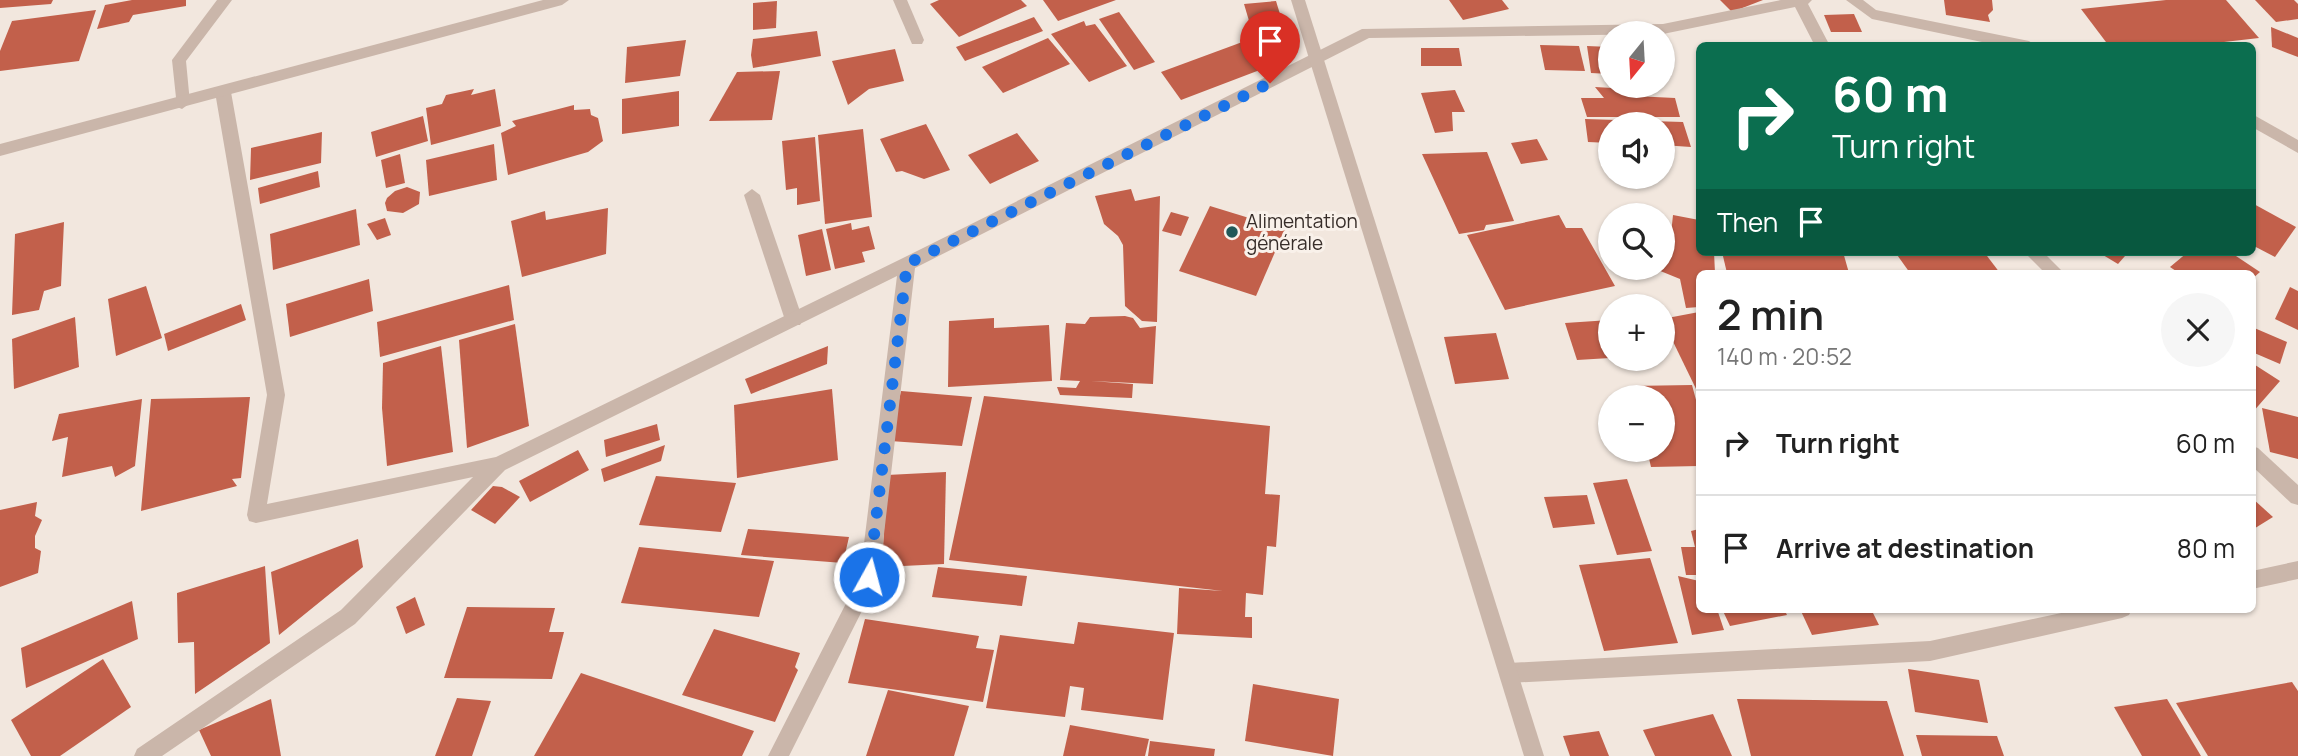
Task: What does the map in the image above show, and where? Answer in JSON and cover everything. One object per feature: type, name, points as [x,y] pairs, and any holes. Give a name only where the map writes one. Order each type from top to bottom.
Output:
[{"type":"street","points":[[182,103],[180,60],[225,0]]},
{"type":"street","points":[[0,150],[562,0]]},
{"type":"street","points":[[900,0],[916,40]]},
{"type":"street","points":[[1298,0],[1534,756]]},
{"type":"street","points":[[1853,0],[1872,14],[2009,42]]},
{"type":"street","points":[[223,92],[276,395],[256,515],[499,464],[1318,60],[1367,33],[1663,29],[1802,1],[1821,42]]},
{"type":"street","points":[[2256,122],[2298,147]]},
{"type":"street","points":[[752,195],[794,320]]},
{"type":"street","points":[[2037,256],[2053,270]]},
{"type":"street","points":[[778,756],[869,577],[907,264]]},
{"type":"street","points":[[2256,458],[2298,497]]},
{"type":"street","points":[[145,756],[348,617],[499,464]]},
{"type":"street","points":[[2256,579],[2298,570]]},
{"type":"street","points":[[1509,673],[1930,651],[2104,613]]},
{"type":"building","points":[[0,0],[53,0],[51,4],[0,8]]},
{"type":"building","points":[[132,0],[186,0],[186,6],[133,15],[129,22],[97,29],[105,5]]},
{"type":"building","points":[[939,0],[1021,0],[1027,6],[959,37],[930,4]]},
{"type":"building","points":[[1043,0],[1116,0],[1058,21]]},
{"type":"building","points":[[1449,0],[1502,0],[1509,9],[1463,20]]},
{"type":"building","points":[[1720,0],[1763,0],[1732,12]]},
{"type":"building","points":[[1944,0],[1992,0],[1993,10],[1988,15],[1990,22],[1946,15]]},
{"type":"building","points":[[2166,0],[2226,0],[2259,38],[2224,42],[2106,42],[2081,9]]},
{"type":"building","points":[[2255,0],[2294,0],[2298,4],[2298,19],[2276,22]]},
{"type":"building","points":[[777,1],[776,28],[753,30],[753,3]]},
{"type":"building","points":[[1276,1],[1293,57],[1261,61],[1244,4]]},
{"type":"building","points":[[96,10],[79,61],[0,71],[0,51],[12,21]]},
{"type":"building","points":[[1119,12],[1155,62],[1134,70],[1099,19]]},
{"type":"building","points":[[1854,14],[1862,32],[1831,32],[1824,15]]},
{"type":"building","points":[[1034,17],[1043,31],[965,61],[956,47]]},
{"type":"building","points":[[1084,21],[1086,26],[1095,24],[1127,66],[1089,82],[1051,34]]},
{"type":"building","points":[[2271,27],[2298,38],[2298,57],[2272,47]]},
{"type":"building","points":[[817,31],[821,56],[753,68],[753,39]]},
{"type":"building","points":[[1048,38],[1070,64],[1003,93],[982,67]]},
{"type":"building","points":[[686,40],[680,76],[625,83],[627,47]]},
{"type":"building","points":[[1245,41],[1265,68],[1181,100],[1161,72]]},
{"type":"building","points":[[1540,45],[1579,46],[1585,71],[1545,70]]},
{"type":"building","points":[[1587,46],[1598,46],[1598,73],[1591,73]]},
{"type":"building","points":[[1421,48],[1459,48],[1462,66],[1421,66]]},
{"type":"building","points":[[895,49],[904,81],[869,89],[848,105],[832,61]]},
{"type":"building","points":[[780,71],[772,120],[709,121],[737,72]]},
{"type":"building","points":[[474,89],[471,95],[495,89],[501,126],[431,145],[426,108],[442,104],[446,95]]},
{"type":"building","points":[[1455,90],[1465,112],[1452,112],[1453,131],[1435,133],[1421,93]]},
{"type":"building","points":[[679,91],[679,126],[622,134],[622,99]]},
{"type":"building","points":[[1581,98],[1675,98],[1680,117],[1675,117],[1675,112],[1598,112],[1598,117],[1587,117]]},
{"type":"building","points":[[574,105],[574,110],[590,109],[591,115],[598,118],[603,141],[588,152],[508,175],[501,133],[516,126],[512,121]]},
{"type":"building","points":[[423,116],[428,141],[376,157],[371,132]]},
{"type":"building","points":[[1585,119],[1598,119],[1598,142],[1588,142]]},
{"type":"building","points":[[1675,122],[1683,122],[1691,147],[1675,146]]},
{"type":"building","points":[[926,124],[950,170],[924,179],[902,171],[896,172],[880,139]]},
{"type":"building","points":[[863,129],[872,217],[825,224],[818,135]]},
{"type":"building","points":[[322,132],[321,163],[250,180],[251,148]]},
{"type":"building","points":[[1017,133],[1039,161],[990,184],[968,155]]},
{"type":"building","points":[[815,137],[820,201],[797,205],[797,188],[786,190],[782,141]]},
{"type":"building","points":[[1537,139],[1548,160],[1521,164],[1511,143]]},
{"type":"building","points":[[494,144],[497,180],[429,196],[426,160]]},
{"type":"building","points":[[1487,152],[1514,221],[1486,225],[1484,230],[1459,234],[1422,154]]},
{"type":"building","points":[[400,154],[405,183],[386,188],[381,160]]},
{"type":"building","points":[[318,171],[320,187],[260,204],[258,188]]},
{"type":"building","points":[[407,187],[420,192],[419,204],[403,213],[387,211],[387,198],[395,191]]},
{"type":"building","points":[[1131,189],[1135,201],[1160,196],[1157,322],[1142,321],[1125,306],[1123,245],[1118,236],[1104,224],[1095,196]]},
{"type":"building","points":[[2256,205],[2296,227],[2275,257],[2256,247]]},
{"type":"building","points":[[1210,206],[1285,229],[1256,296],[1179,271]]},
{"type":"building","points":[[608,208],[606,254],[522,277],[511,221],[545,211],[546,220]]},
{"type":"building","points":[[356,209],[360,245],[273,270],[270,234]]},
{"type":"building","points":[[1171,212],[1189,217],[1181,236],[1162,231]]},
{"type":"building","points":[[1559,215],[1566,228],[1582,228],[1598,256],[1598,280],[1612,280],[1615,286],[1505,310],[1467,235]]},
{"type":"building","points":[[1675,215],[1696,219],[1696,256],[1714,256],[1715,270],[1696,270],[1696,307],[1686,308],[1680,279],[1675,277]]},
{"type":"building","points":[[385,218],[391,235],[377,240],[367,224]]},
{"type":"building","points":[[64,222],[61,286],[44,291],[39,310],[12,315],[15,234]]},
{"type":"building","points":[[851,223],[852,230],[869,226],[875,249],[862,252],[865,262],[835,269],[826,229]]},
{"type":"building","points":[[822,229],[831,270],[806,276],[798,235]]},
{"type":"building","points":[[1723,256],[1844,256],[1848,270],[1726,270]]},
{"type":"building","points":[[1898,256],[1987,256],[1998,270],[1908,270]]},
{"type":"building","points":[[2105,256],[2125,256],[2118,264]]},
{"type":"building","points":[[2183,256],[2236,256],[2260,272],[2256,276],[2256,270],[2174,270],[2170,267]]},
{"type":"building","points":[[369,279],[373,311],[290,337],[286,304]]},
{"type":"building","points":[[509,285],[514,320],[380,357],[377,322]]},
{"type":"building","points":[[146,286],[162,338],[116,356],[108,299]]},
{"type":"building","points":[[2290,287],[2298,291],[2298,330],[2275,319]]},
{"type":"building","points":[[241,304],[246,320],[168,351],[164,334]]},
{"type":"building","points":[[1696,313],[1696,389],[1675,346],[1675,317]]},
{"type":"building","points":[[75,317],[79,367],[14,389],[12,339]]},
{"type":"building","points":[[1090,317],[1133,318],[1140,328],[1156,326],[1153,384],[1091,381],[1133,384],[1132,398],[1060,395],[1057,387],[1076,388],[1080,381],[1060,380],[1066,323],[1085,324]]},
{"type":"building","points":[[994,318],[994,328],[1049,325],[1052,381],[948,387],[949,321]]},
{"type":"building","points":[[1598,321],[1598,359],[1577,360],[1565,323]]},
{"type":"building","points":[[515,324],[529,426],[467,448],[459,340]]},
{"type":"building","points":[[2256,329],[2287,342],[2280,364],[2256,354]]},
{"type":"building","points":[[1496,333],[1509,379],[1455,384],[1444,337]]},
{"type":"building","points":[[441,346],[453,452],[387,466],[382,408],[383,363]]},
{"type":"building","points":[[828,346],[827,364],[751,394],[745,379]]},
{"type":"building","points":[[2256,366],[2280,381],[2256,408]]},
{"type":"building","points":[[1675,385],[1692,385],[1696,400],[1696,466],[1651,467],[1650,462],[1675,462]]},
{"type":"building","points":[[832,389],[838,460],[737,478],[734,405]]},
{"type":"building","points":[[901,391],[972,397],[962,446],[890,441]]},
{"type":"building","points":[[984,396],[1270,426],[1265,494],[1280,495],[1276,547],[1267,546],[1263,595],[1246,593],[1245,617],[1252,617],[1252,638],[1177,634],[1179,588],[1223,591],[949,560]]},
{"type":"building","points":[[250,397],[241,478],[232,479],[237,486],[141,511],[151,399]]},
{"type":"building","points":[[142,399],[135,466],[115,477],[112,466],[62,477],[68,437],[52,441],[59,414]]},
{"type":"building","points":[[2262,408],[2298,417],[2298,459],[2270,452]]},
{"type":"building","points":[[657,424],[660,440],[606,457],[604,440]]},
{"type":"building","points":[[665,445],[661,461],[604,482],[601,469]]},
{"type":"building","points":[[578,450],[589,470],[530,502],[519,481]]},
{"type":"building","points":[[946,472],[944,564],[882,567],[887,475]]},
{"type":"building","points":[[656,476],[736,483],[721,532],[639,525]]},
{"type":"building","points":[[1627,479],[1652,551],[1617,555],[1593,483]]},
{"type":"building","points":[[493,486],[502,487],[520,497],[495,524],[471,510]]},
{"type":"building","points":[[1587,495],[1595,524],[1553,528],[1544,497]]},
{"type":"building","points":[[37,502],[35,516],[42,520],[35,536],[35,548],[41,551],[38,573],[0,587],[0,510]]},
{"type":"building","points":[[2256,502],[2273,517],[2256,528]]},
{"type":"building","points":[[748,529],[849,537],[843,563],[741,555]]},
{"type":"building","points":[[1696,530],[1696,575],[1686,575],[1681,547],[1695,547],[1691,531]]},
{"type":"building","points":[[358,539],[363,567],[279,635],[271,572]]},
{"type":"building","points":[[639,547],[774,561],[759,617],[621,603]]},
{"type":"building","points":[[1650,558],[1678,643],[1604,651],[1579,565]]},
{"type":"building","points":[[265,566],[270,643],[195,694],[194,642],[178,643],[177,593]]},
{"type":"building","points":[[938,567],[1027,576],[1022,606],[932,597]]},
{"type":"building","points":[[1678,576],[1696,580],[1696,613],[1718,613],[1724,630],[1692,635]]},
{"type":"building","points":[[415,597],[425,625],[406,634],[396,607]]},
{"type":"building","points":[[132,601],[138,639],[26,688],[21,648]]},
{"type":"building","points":[[467,607],[555,608],[549,632],[564,632],[552,679],[444,678]]},
{"type":"building","points":[[1724,613],[1787,615],[1730,626]]},
{"type":"building","points":[[1802,613],[1873,613],[1879,625],[1812,635]]},
{"type":"building","points":[[865,619],[979,636],[976,648],[994,650],[983,702],[848,683]]},
{"type":"building","points":[[1078,622],[1174,633],[1163,720],[1081,710],[1084,688],[1070,686],[1065,717],[986,708],[1000,635],[1074,644]]},
{"type":"building","points":[[714,629],[800,653],[795,667],[798,670],[775,722],[682,695]]},
{"type":"building","points":[[103,659],[131,707],[60,756],[31,756],[11,720]]},
{"type":"building","points":[[1908,669],[1979,680],[1988,723],[1915,712]]},
{"type":"building","points":[[581,673],[754,731],[742,756],[534,756]]},
{"type":"building","points":[[2292,682],[2298,691],[2298,756],[2208,756],[2176,703]]},
{"type":"building","points":[[1253,684],[1339,699],[1333,756],[1245,741]]},
{"type":"building","points":[[888,690],[969,706],[954,756],[866,756]]},
{"type":"building","points":[[457,698],[491,701],[472,756],[435,756]]},
{"type":"building","points":[[271,699],[281,756],[211,756],[199,730]]},
{"type":"building","points":[[1737,699],[1887,701],[1904,756],[1751,756]]},
{"type":"building","points":[[2167,699],[2201,756],[2142,756],[2114,707]]},
{"type":"building","points":[[1713,714],[1732,756],[1655,756],[1643,730]]},
{"type":"building","points":[[1070,725],[1149,739],[1145,756],[1063,756]]},
{"type":"building","points":[[1599,731],[1609,756],[1570,756],[1563,736]]},
{"type":"building","points":[[1916,735],[1997,736],[2004,756],[1922,756]]},
{"type":"building","points":[[1150,741],[1215,749],[1214,756],[1148,756]]},
{"type":"place","name":"Alimentation générale","points":[[1232,232]]},
{"type":"route","points":[[869,577],[907,264],[1270,83]]}]
